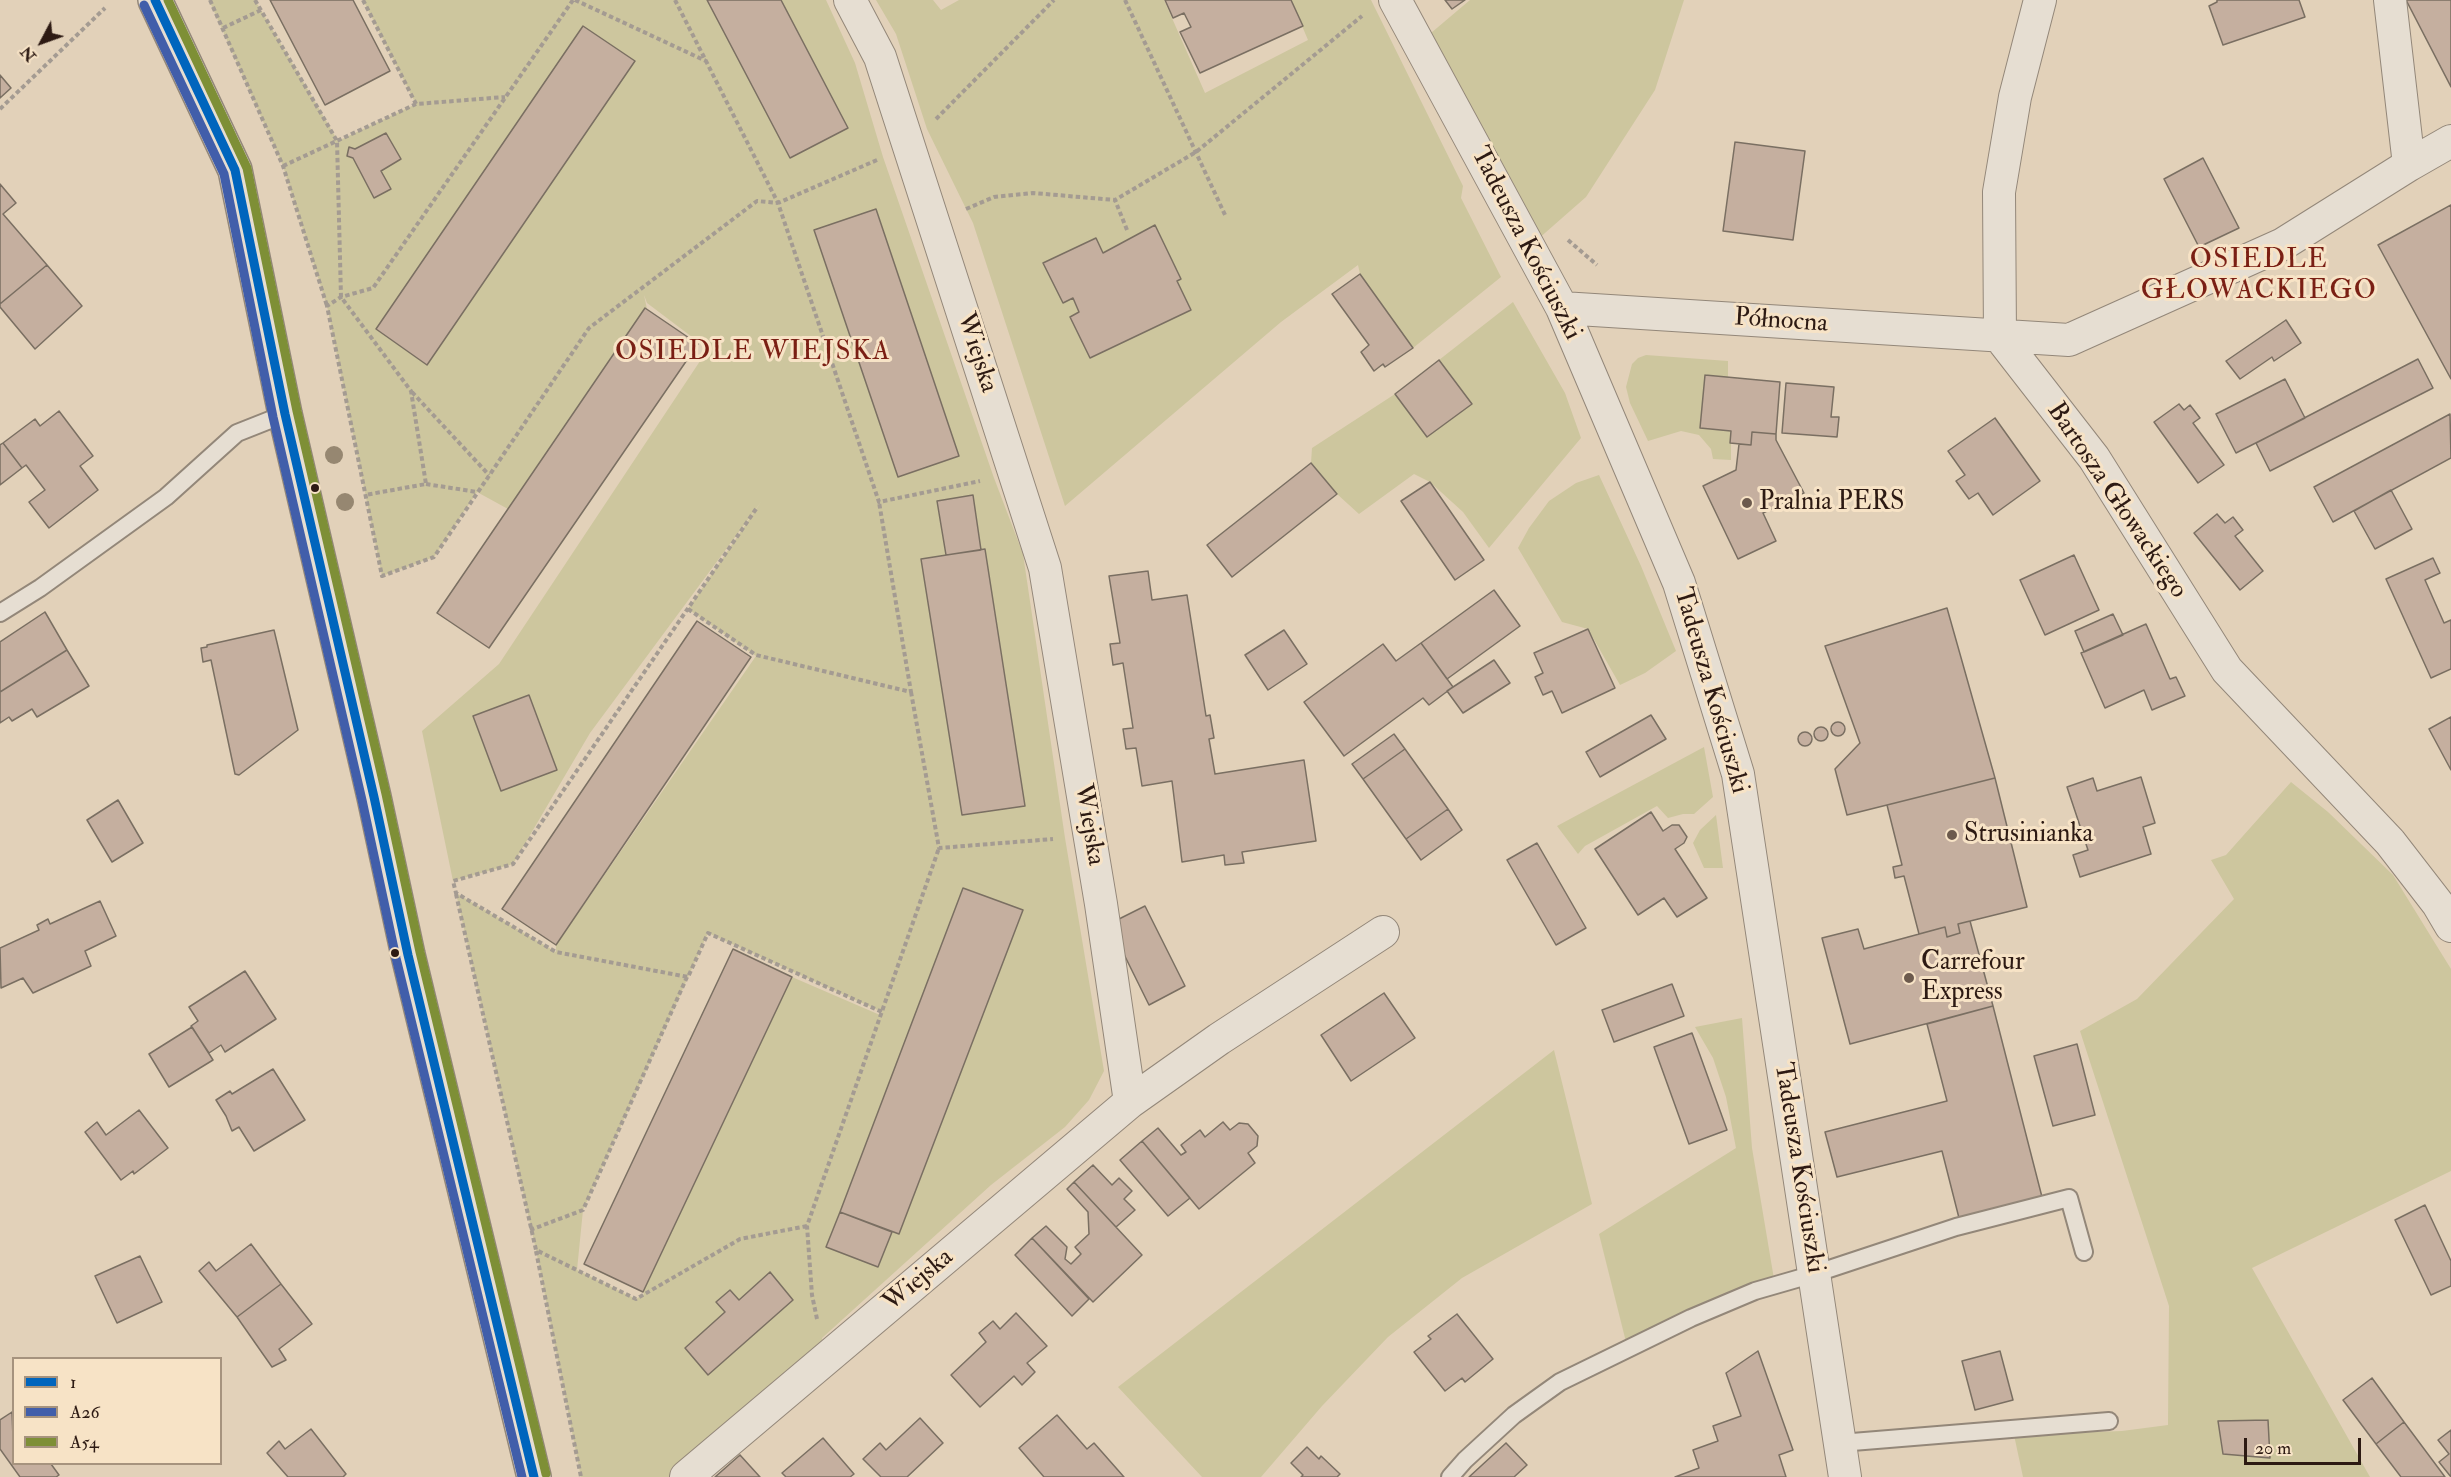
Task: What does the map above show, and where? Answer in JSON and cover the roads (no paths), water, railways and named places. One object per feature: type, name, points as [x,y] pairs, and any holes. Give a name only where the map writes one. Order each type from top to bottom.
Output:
[{"type":"street","points":[[155,0],[235,170],[285,414],[368,767],[408,955],[534,1477]]},
{"type":"street","name":"Wiejska","points":[[686,1477],[1130,1102],[1090,836],[1045,568],[880,57],[850,0]]},
{"type":"street","name":"Tadeusza Kościuszki","points":[[1395,0],[1562,308],[1679,583],[1738,774],[1845,1477]]},
{"type":"street","points":[[2000,336],[1999,192],[2015,97],[2040,0]]},
{"type":"street","points":[[2390,0],[2409,165]]},
{"type":"street","name":"Północna","points":[[1562,308],[2069,340],[2283,244],[2451,141]]},
{"type":"street","name":"Bartosza Głowackiego","points":[[2000,336],[2094,458],[2227,670],[2390,842],[2438,904],[2451,926]]},
{"type":"street","points":[[1130,1102],[1228,1032],[1383,932]]},
{"type":"lane","points":[[0,613],[40,588],[166,497],[237,433],[285,414]]},
{"type":"lane","points":[[1450,1477],[1514,1415],[1560,1382],[1691,1318],[1744,1295],[1956,1227],[2069,1198],[2084,1252]]},
{"type":"lane","points":[[1840,1443],[2109,1421]]},
{"type":"place","name":"Pralnia PERS","points":[[1747,503]]},
{"type":"place","name":"Strusinianka","points":[[1952,835]]},
{"type":"place","name":"Carrefour Express","points":[[1909,978]]},
{"type":"district","name":"OSIEDLE GŁOWACKIEGO","points":[[2259,276]]},
{"type":"district","name":"OSIEDLE WIEJSKA","points":[[753,353]]}]
